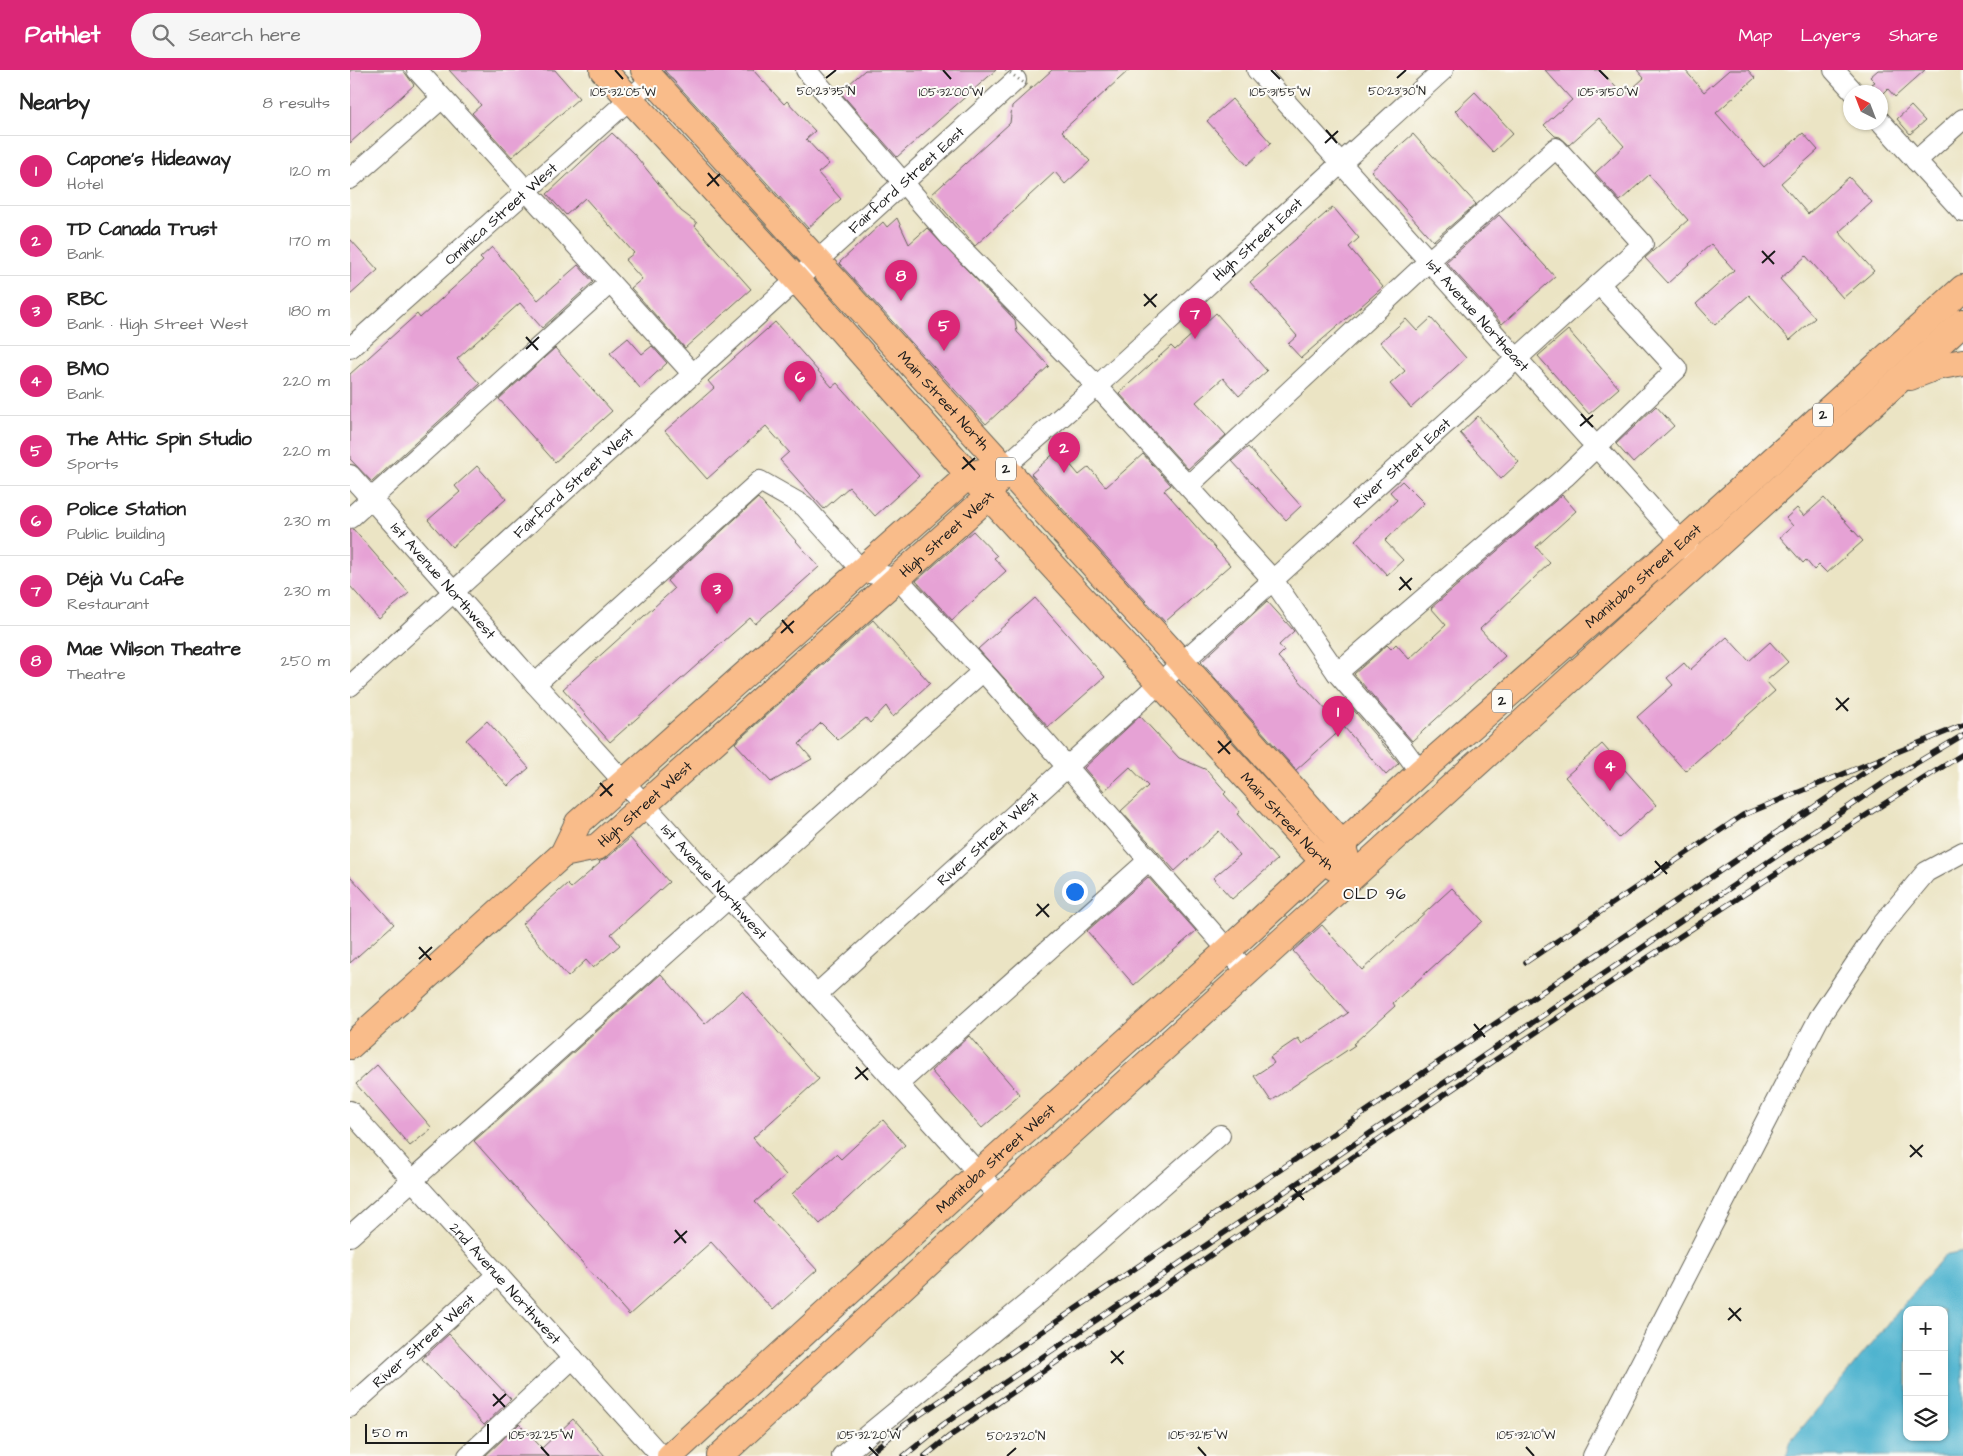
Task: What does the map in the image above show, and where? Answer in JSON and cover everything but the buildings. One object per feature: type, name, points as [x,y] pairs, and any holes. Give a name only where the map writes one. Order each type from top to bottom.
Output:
[{"type":"main road","name":"Main Street North","points":[[604,70],[796,279],[969,475],[1323,861],[1353,878]]},
{"type":"main road","name":"Main Street North","points":[[648,74],[1182,663],[1342,844],[1353,878]]},
{"type":"main road","name":"Manitoba Street East","points":[[1323,861],[1420,772],[1682,542],[1963,288]]},
{"type":"main road","name":"Manitoba Street East","points":[[1353,878],[1963,322]]},
{"type":"main road","name":"2","points":[[1897,382],[1936,367],[1963,362]]},
{"type":"main road","name":"High Street West","points":[[350,1046],[563,854],[578,823],[969,475],[1004,467]]},
{"type":"main road","name":"High Street West","points":[[563,854],[597,847],[646,804],[989,496],[1004,467]]},
{"type":"main road","name":"Manitoba Street West","points":[[670,1456],[978,1173],[1228,950],[1323,861]]},
{"type":"main road","points":[[720,1456],[1000,1197],[1353,878]]},
{"type":"street","points":[[417,70],[441,99],[693,374]]},
{"type":"street","points":[[806,70],[905,182],[951,238],[1097,386],[1273,580],[1337,673],[1401,746],[1420,772]]},
{"type":"street","name":"1st Avenue Northeast","points":[[1258,70],[1699,561]]},
{"type":"street","name":"High Street East","points":[[1004,467],[1097,386],[1443,70]]},
{"type":"street","points":[[1834,70],[1848,85]]},
{"type":"street","name":"Ominica Street West","points":[[350,348],[630,98],[648,74]]},
{"type":"street","name":"Fairford Street East","points":[[796,279],[1021,77]]},
{"type":"street","points":[[350,179],[441,99]]},
{"type":"street","points":[[1916,161],[1963,119]]},
{"type":"street","points":[[1888,130],[1963,212]]},
{"type":"street","name":"River Street East","points":[[1160,682],[1643,244],[1556,148],[1429,261]]},
{"type":"street","points":[[1188,486],[1429,261]]},
{"type":"street","name":"Fairford Street West","points":[[350,686],[796,279]]},
{"type":"street","points":[[350,518],[610,283]]},
{"type":"street","points":[[1337,673],[1565,477],[1596,445],[1677,369],[1599,284]]},
{"type":"street","name":"1st Avenue Northwest","points":[[350,475],[535,684],[646,804],[1000,1197]]},
{"type":"street","points":[[535,684],[760,481],[804,506],[862,572],[898,578],[983,671],[1248,973]]},
{"type":"street","points":[[350,1236],[983,671]]},
{"type":"street","name":"River Street West","points":[[817,994],[1160,682]]},
{"type":"street","points":[[1593,1456],[1819,1018],[1881,926],[1926,872],[1963,852]]},
{"type":"street","points":[[898,1084],[1149,860]]},
{"type":"street","name":"2nd Avenue Northwest","points":[[350,1111],[661,1456]]},
{"type":"street","points":[[842,1456],[1040,1293],[1220,1135]]},
{"type":"street","name":"River Street West","points":[[350,1407],[498,1274]]},
{"type":"street","points":[[468,1456],[573,1358]]},
{"type":"water","points":[[1963,1252],[1963,1456],[1786,1456],[1791,1441],[1944,1256]]},
{"type":"railway","points":[[1526,962],[1743,815],[1963,725]]},
{"type":"railway","points":[[904,1456],[944,1424],[1888,780],[1963,735]]},
{"type":"railway","points":[[866,1456],[906,1424],[1895,752]]},
{"type":"railway","points":[[925,1456],[950,1436],[1452,1089],[1706,919],[1963,754]]},
{"type":"place","name":"Mae Wilson Theatre","points":[[901,301]]},
{"type":"place","name":"Déjà Vu Cafe","points":[[1195,339]]},
{"type":"place","name":"The Attic Spin Studio","points":[[944,351]]},
{"type":"place","name":"Police Station","points":[[800,402]]},
{"type":"place","name":"TD Canada Trust","points":[[1064,473]]},
{"type":"place","name":"RBC","points":[[717,614]]},
{"type":"place","name":"Capone's Hideaway","points":[[1338,737]]},
{"type":"place","name":"BMO","points":[[1610,791]]},
{"type":"district","name":"OLD 96","points":[[1375,894]]}]
